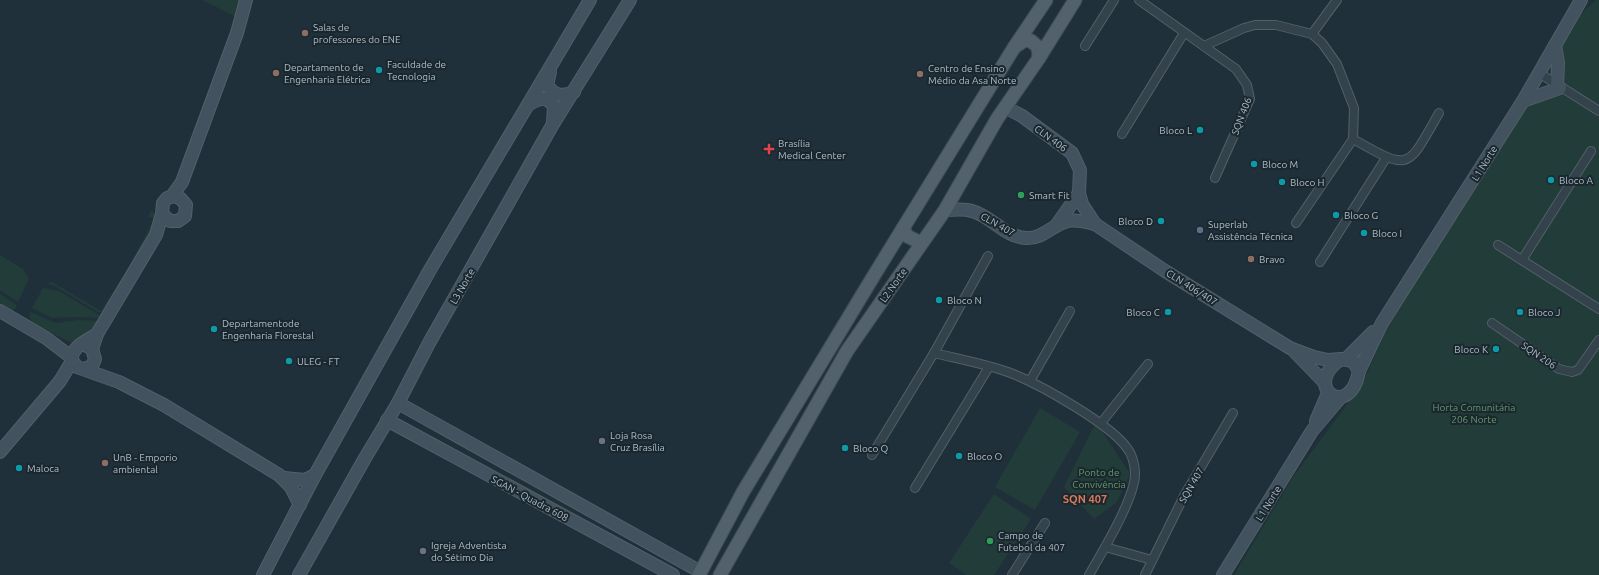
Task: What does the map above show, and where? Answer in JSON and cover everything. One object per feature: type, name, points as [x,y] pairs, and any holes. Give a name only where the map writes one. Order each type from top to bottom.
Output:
[{"type":"main road","name":"L2 Norte","points":[[700,574],[743,492],[1015,46],[1046,0]]},
{"type":"main road","name":"L2 Norte","points":[[720,575],[847,351],[944,210],[1006,107],[1075,0]]},
{"type":"main road","points":[[1015,46],[1025,40],[1031,41],[1038,47],[1039,58]]},
{"type":"main road","points":[[903,228],[911,240],[919,242],[924,240]]},
{"type":"street","points":[[0,452],[81,358],[97,334],[166,217],[162,203],[172,196],[182,182],[237,33],[246,0]]},
{"type":"street","points":[[263,575],[315,475],[435,262],[590,0]]},
{"type":"street","name":"L3 Norte","points":[[299,575],[398,403],[429,343],[553,124],[630,0]]},
{"type":"street","points":[[1085,46],[1114,0]]},
{"type":"street","name":"SQN 406","points":[[1139,0],[1236,69],[1243,78],[1250,92],[1250,99],[1215,178]]},
{"type":"street","points":[[1312,34],[1337,0]]},
{"type":"street","name":"L1 Norte","points":[[1359,370],[1382,323],[1523,101],[1581,0]]},
{"type":"street","points":[[1204,46],[1244,28],[1255,25],[1287,27],[1312,34],[1338,64],[1354,108],[1353,139],[1296,223]]},
{"type":"street","points":[[1122,134],[1184,33]]},
{"type":"street","points":[[1555,45],[1559,87]]},
{"type":"street","points":[[557,57],[548,78],[547,85],[554,93],[560,96],[574,92]]},
{"type":"street","points":[[1539,73],[1599,111]]},
{"type":"street","points":[[1523,101],[1559,87]]},
{"type":"street","points":[[526,106],[539,98],[546,99],[554,107],[553,124]]},
{"type":"street","name":"CLN 406","points":[[1006,107],[1022,116],[1072,153],[1080,170],[1078,193],[1085,210],[1095,224]]},
{"type":"street","points":[[1353,139],[1386,158],[1402,161],[1413,156],[1439,113]]},
{"type":"street","points":[[1522,260],[1592,151]]},
{"type":"street","points":[[1320,262],[1386,158]]},
{"type":"street","points":[[166,217],[178,221],[184,216],[186,209],[182,182]]},
{"type":"street","points":[[1056,226],[1078,193]]},
{"type":"street","points":[[172,196],[178,197],[184,202]]},
{"type":"street","name":"CLN 407","points":[[944,210],[964,209],[974,211],[1010,234],[1025,238],[1037,237],[1068,221],[1078,220],[1095,224]]},
{"type":"street","name":"CLN 406/407","points":[[1095,224],[1166,271],[1290,348],[1314,357],[1328,360],[1343,359]]},
{"type":"street","points":[[1498,246],[1599,309]]},
{"type":"street","points":[[872,455],[934,353],[988,256]]},
{"type":"street","points":[[0,311],[119,382],[191,421],[284,478],[295,493],[300,505]]},
{"type":"street","points":[[1030,381],[1070,311]]},
{"type":"street","name":"L1 Norte","points":[[1343,359],[1382,323]]},
{"type":"street","name":"SQN 206","points":[[1492,324],[1559,369],[1568,372],[1578,370],[1599,340]]},
{"type":"street","name":"CLN 406/407","points":[[1290,348],[1326,388]]},
{"type":"street","points":[[934,353],[1012,373],[1030,381],[1101,423],[1128,448],[1135,474],[1132,492],[1106,547],[1089,575]]},
{"type":"street","points":[[1343,359],[1353,361],[1359,370],[1357,381],[1353,388],[1340,398],[1333,397],[1326,388],[1328,371],[1343,359]]},
{"type":"street","points":[[1101,423],[1148,364]]},
{"type":"street","points":[[915,488],[989,367]]},
{"type":"street","name":"L1 Norte","points":[[1312,431],[1326,388]]},
{"type":"street","name":"L1 Norte","points":[[1223,575],[1312,431],[1340,398]]},
{"type":"street","points":[[398,403],[700,574]]},
{"type":"street","name":"SQN 407","points":[[1145,575],[1185,494],[1234,413]]},
{"type":"street","name":"SGAN - Quadra 608","points":[[387,420],[673,575]]},
{"type":"street","points":[[284,478],[305,480],[315,475]]},
{"type":"street","points":[[1012,575],[1045,523]]},
{"type":"street","points":[[1106,547],[1152,560]]},
{"type":"green space","points":[[203,0],[242,0],[238,18]]},
{"type":"green space","name":"Horta Comunitária 206 Norte","points":[[1596,0],[1599,0],[1599,575],[1234,575],[1293,477],[1345,407],[1367,373],[1393,316],[1526,103],[1556,91],[1560,46],[1580,15]]},
{"type":"green space","points":[[151,211],[153,211],[157,222],[105,312],[98,312],[55,286],[47,284],[52,282],[101,311],[128,268],[155,218],[148,217]]},
{"type":"green space","points":[[0,255],[23,269],[29,278],[18,302],[0,290]]},
{"type":"green space","points":[[43,288],[59,291],[104,318],[52,318],[32,308]]},
{"type":"green space","points":[[0,294],[17,305],[15,309],[12,310],[0,303]]},
{"type":"green space","points":[[31,312],[55,323],[78,320],[102,321],[91,336],[71,343],[32,322],[29,316]]},
{"type":"green space","points":[[1040,408],[1080,432],[1035,510],[995,487]]},
{"type":"green space","name":"Ponto de Convivência","points":[[1096,422],[1130,474],[1117,502],[1094,519],[1064,487]]},
{"type":"green space","name":"Campo de Futebol da 407","points":[[994,494],[1031,519],[994,575],[966,575],[949,563]]},
{"type":"place","name":"Salas de professores do ENE","points":[[305,33]]},
{"type":"place","name":"Faculdade de Tecnologia","points":[[379,70]]},
{"type":"place","name":"Departamento de Engenharia Elétrica","points":[[276,73]]},
{"type":"place","name":"Centro de Ensino Médio da Asa Norte","points":[[920,74]]},
{"type":"place","name":"Bloco L","points":[[1200,130]]},
{"type":"place","name":"Brasília Medical Center","points":[[769,149]]},
{"type":"place","name":"Bloco M","points":[[1254,164]]},
{"type":"place","name":"Bloco A","points":[[1551,180]]},
{"type":"place","name":"Bloco H","points":[[1282,182]]},
{"type":"place","name":"Smart Fit","points":[[1021,195]]},
{"type":"place","name":"Bloco G","points":[[1336,215]]},
{"type":"place","name":"Bloco D","points":[[1161,221]]},
{"type":"place","name":"Superlab Assistência Técnica","points":[[1200,230]]},
{"type":"place","name":"Bloco I","points":[[1364,233]]},
{"type":"place","name":"Bravo","points":[[1251,259]]},
{"type":"place","name":"Bloco N","points":[[939,300]]},
{"type":"place","name":"Bloco C","points":[[1168,312]]},
{"type":"place","name":"Bloco J","points":[[1520,312]]},
{"type":"place","name":"Departamentode Engenharia Florestal","points":[[214,329]]},
{"type":"place","name":"Bloco K","points":[[1496,349]]},
{"type":"place","name":"ULEG - FT","points":[[289,361]]},
{"type":"place","name":"Loja Rosa Cruz Brasília","points":[[602,441]]},
{"type":"place","name":"Bloco Q","points":[[845,448]]},
{"type":"place","name":"Bloco O","points":[[959,456]]},
{"type":"place","name":"UnB - Emporio ambiental","points":[[105,463]]},
{"type":"place","name":"Maloca","points":[[19,468]]},
{"type":"place","name":"Campo de Futebol da 407","points":[[990,541]]},
{"type":"place","name":"Igreja Adventista do Sétimo Dia","points":[[423,551]]},
{"type":"district","name":"SQN 407","points":[[1085,499]]}]
